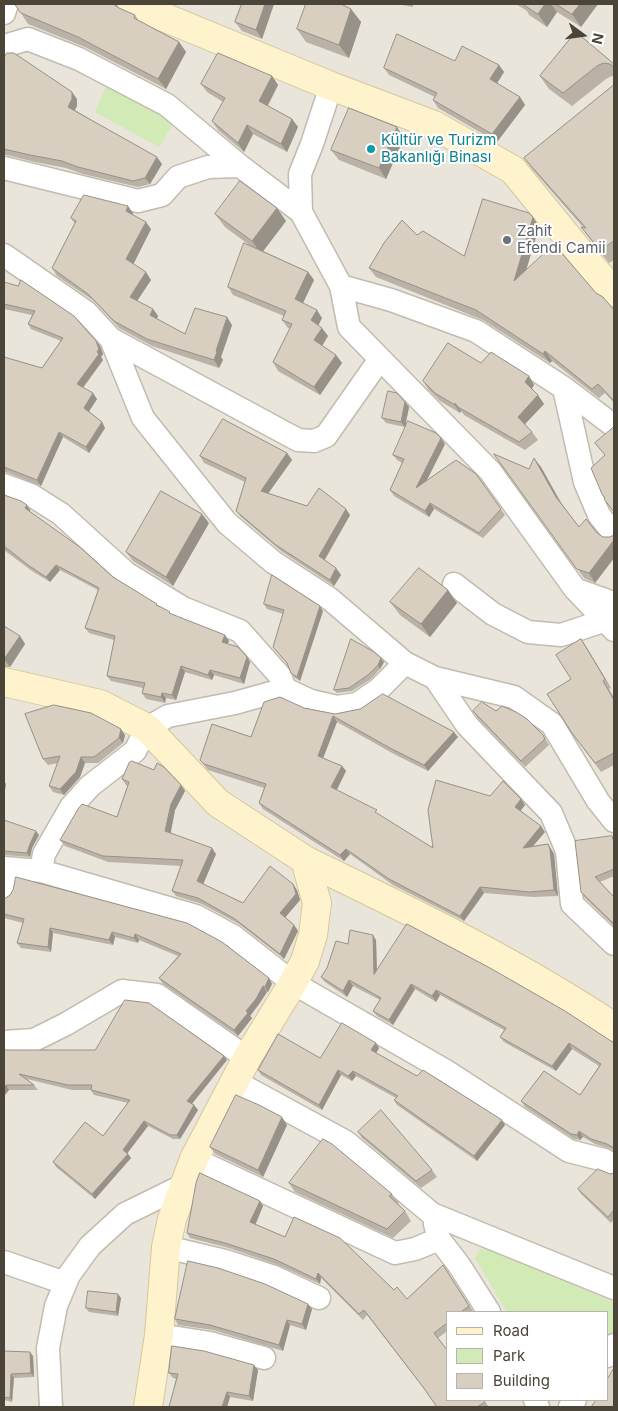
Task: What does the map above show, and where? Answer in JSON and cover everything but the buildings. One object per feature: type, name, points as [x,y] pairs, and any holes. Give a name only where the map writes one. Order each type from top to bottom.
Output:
[{"type":"street","points":[[4,13],[7,4]]},
{"type":"street","points":[[132,4],[331,86],[434,125],[520,164],[592,267],[614,292]]},
{"type":"street","points":[[4,46],[28,40],[79,59],[167,105],[240,166],[301,212],[341,286],[349,327],[490,471],[574,589],[612,618]]},
{"type":"street","points":[[301,212],[300,174],[331,86]]},
{"type":"street","points":[[4,168],[138,201],[162,195],[178,177],[200,169],[240,166]]},
{"type":"street","points":[[4,254],[86,312],[111,339],[298,440],[314,441],[326,436],[380,359]]},
{"type":"street","points":[[341,286],[391,300],[476,331],[564,388],[614,426]]},
{"type":"street","points":[[111,339],[143,418],[227,523],[273,562],[330,599],[405,663],[435,678],[514,697],[552,724],[598,801],[614,822]]},
{"type":"street","points":[[564,388],[585,482],[599,515],[614,534]]},
{"type":"street","points":[[4,485],[31,495],[61,514],[126,572],[183,608],[240,631],[280,676],[285,689]]},
{"type":"street","points":[[454,584],[493,614],[528,632],[561,636],[612,618]]},
{"type":"street","points":[[40,870],[44,854],[71,807],[90,786],[135,751],[147,728],[168,716],[235,703],[285,689],[311,701],[337,707],[357,704],[379,689],[405,663]]},
{"type":"street","points":[[435,678],[467,725],[551,813],[567,851],[572,904],[614,944]]},
{"type":"street","points":[[4,682],[100,704],[147,728],[218,803],[305,860],[439,926],[508,963],[583,1006],[614,1027]]},
{"type":"street","points":[[148,1407],[159,1335],[166,1247],[172,1219],[194,1159],[234,1081],[293,983],[304,961],[313,935],[317,903],[305,860]]},
{"type":"street","points":[[4,892],[6,869],[40,870],[196,916],[233,936],[293,983],[446,1071],[569,1151],[604,1160],[614,1166]]},
{"type":"street","points":[[4,1042],[34,1040],[66,1024],[122,991],[157,995],[247,1058]]},
{"type":"street","points":[[234,1081],[346,1142],[432,1214],[614,1288]]},
{"type":"street","points":[[194,1159],[395,1253],[415,1249],[439,1238]]},
{"type":"street","points":[[51,1407],[48,1348],[56,1306],[69,1275],[90,1246],[125,1214],[184,1185]]},
{"type":"street","points":[[432,1214],[439,1238],[488,1311]]},
{"type":"street","points":[[166,1247],[225,1261],[274,1277],[319,1298]]},
{"type":"street","points":[[4,1262],[65,1283]]},
{"type":"street","points":[[159,1335],[210,1343],[264,1358]]},
{"type":"shaded area","points":[[4,4],[614,4],[614,1407],[4,1407]]},
{"type":"green space","points":[[107,84],[143,102],[174,123],[159,147],[95,112]]},
{"type":"green space","points":[[480,1249],[491,1250],[614,1302],[614,1331],[608,1340],[608,1311],[506,1311],[475,1258]]},
{"type":"place","name":"Kültür ve Turizm Bakanlığı Binası","points":[[371,149]]},
{"type":"place","name":"Zahit Efendi Camii","points":[[507,240]]}]
